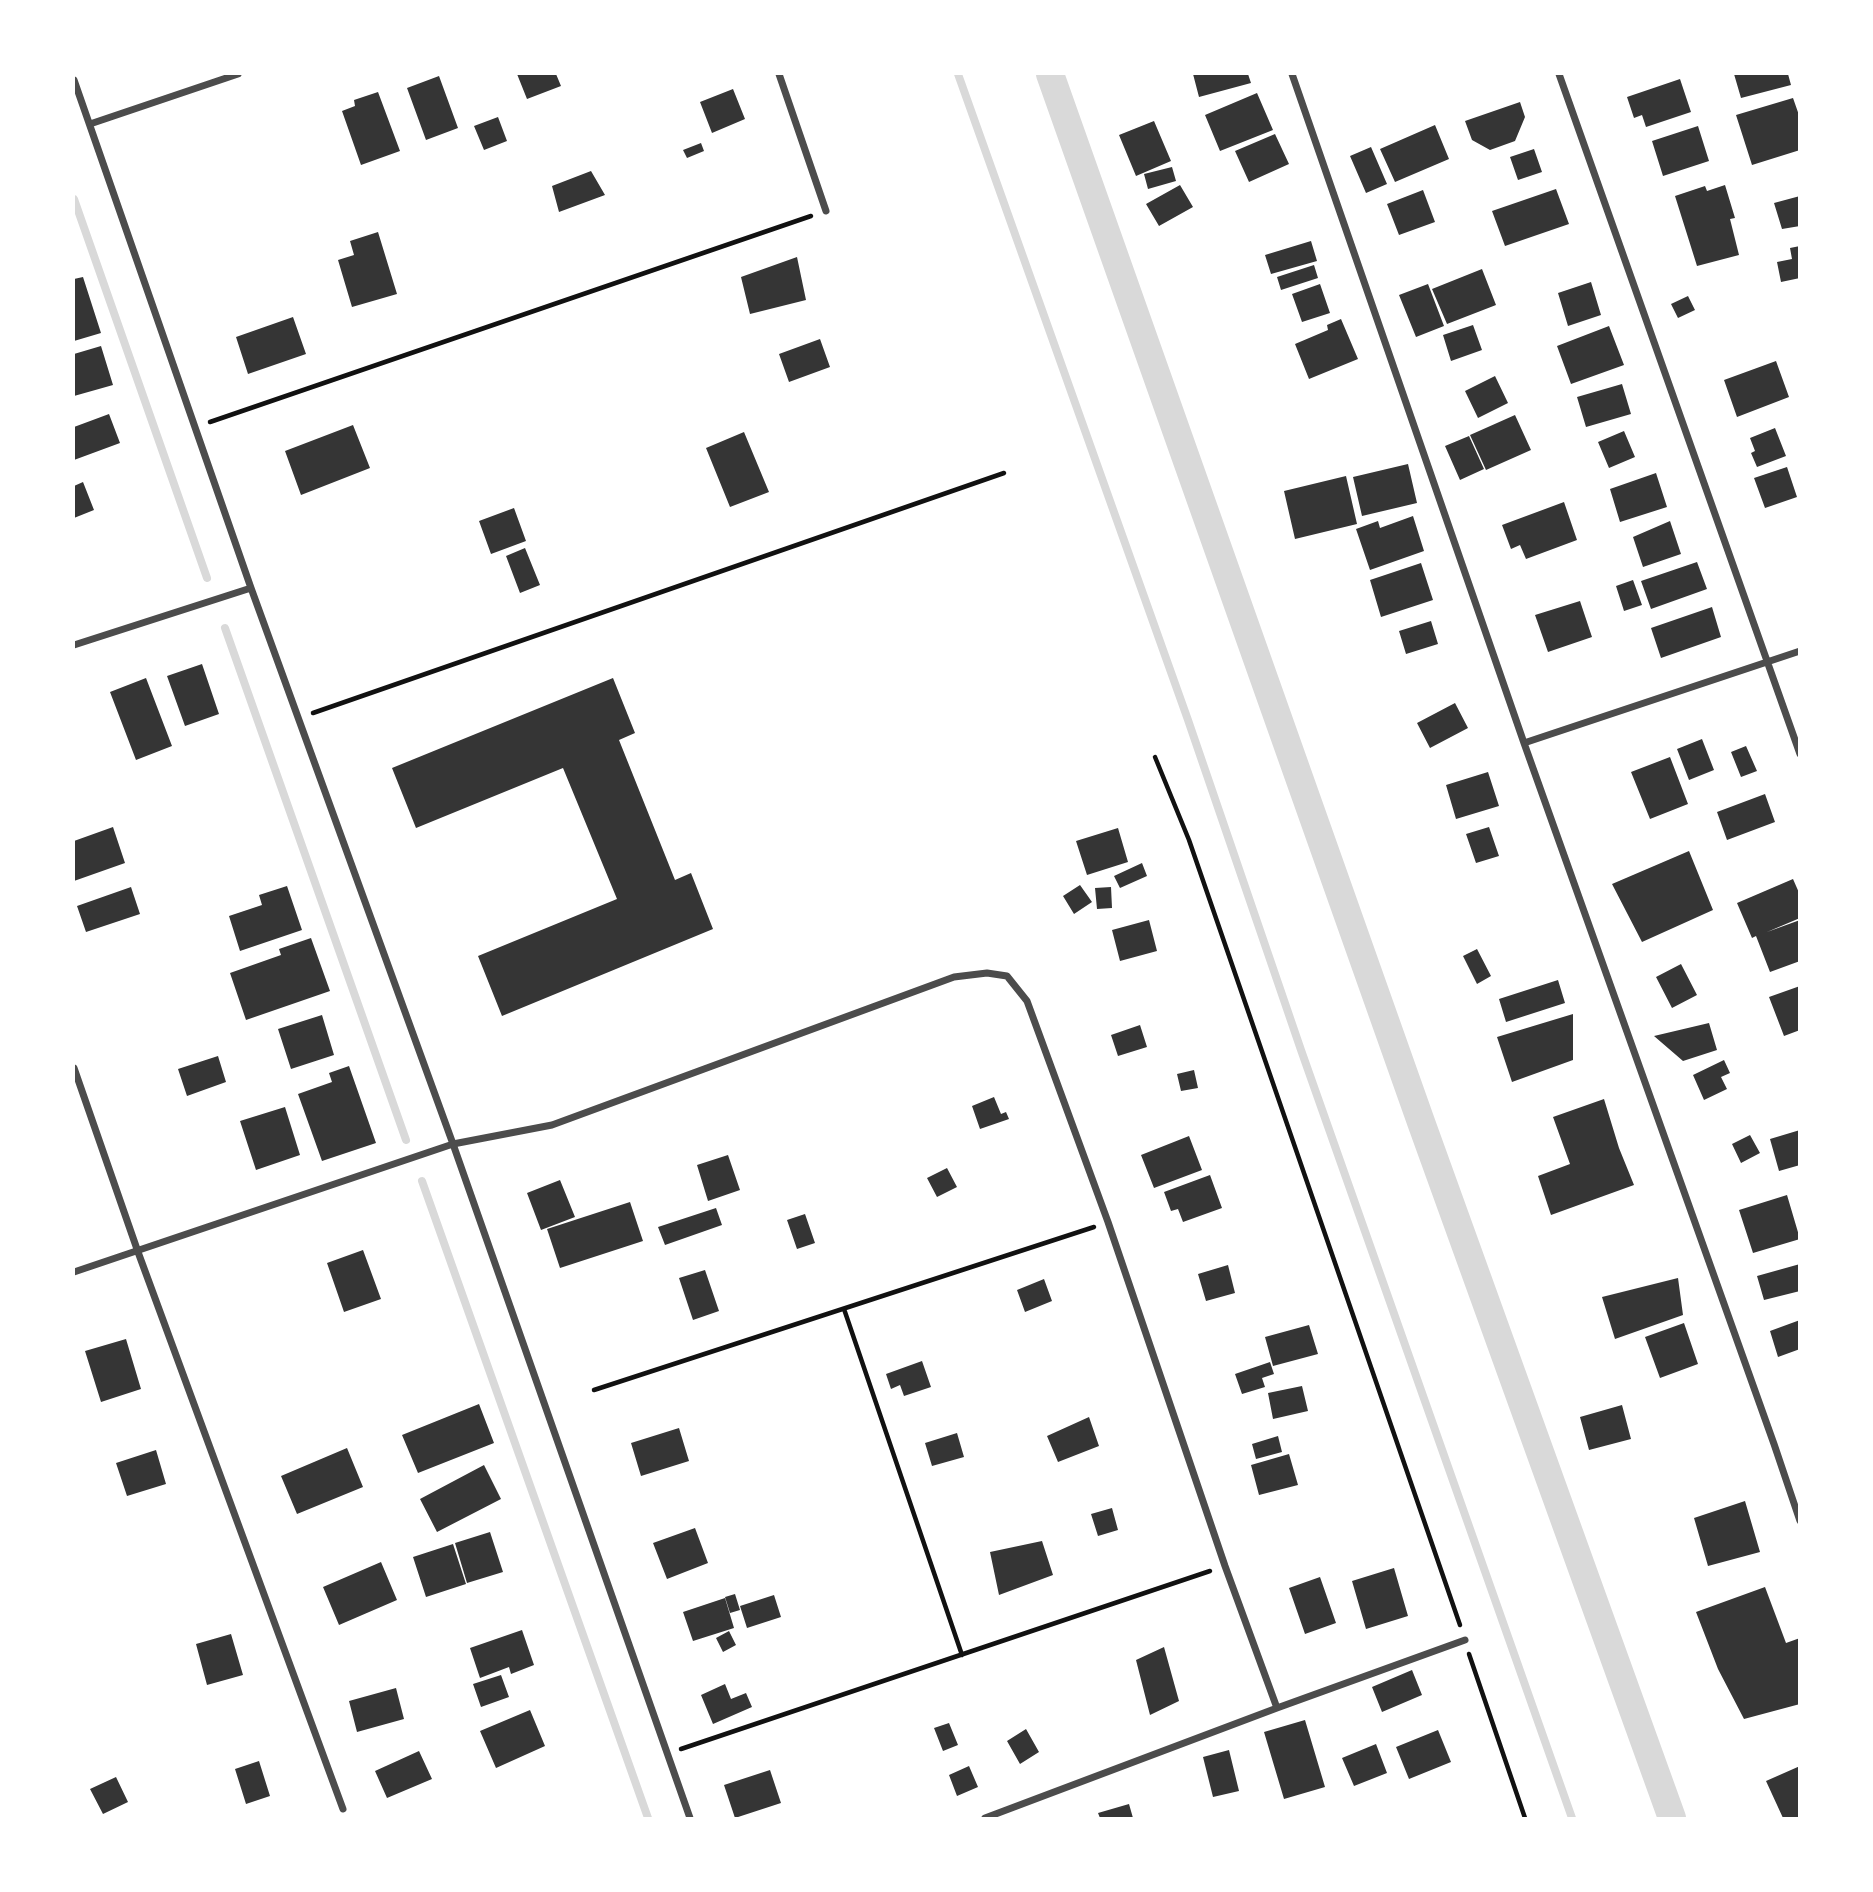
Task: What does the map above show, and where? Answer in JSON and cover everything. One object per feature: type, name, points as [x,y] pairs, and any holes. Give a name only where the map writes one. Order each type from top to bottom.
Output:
[{"type":"street","points":[[90,124],[238,74]]},
{"type":"street","points":[[779,74],[826,211]]},
{"type":"street","points":[[1295,74],[1524,743],[1800,1521]]},
{"type":"street","points":[[1559,74],[1800,754]]},
{"type":"street","points":[[74,80],[251,588],[453,1144],[690,1818]]},
{"type":"street","points":[[74,645],[251,588]]},
{"type":"street","points":[[1524,743],[1800,651]]},
{"type":"street","points":[[74,1272],[453,1144],[552,1125],[954,977],[987,973],[1007,976],[1027,1001],[1108,1222],[1225,1566],[1277,1708]]},
{"type":"street","points":[[74,1068],[138,1252],[343,1809]]},
{"type":"street","points":[[985,1818],[1465,1640]]},
{"type":"path","points":[[196,427],[826,211]]},
{"type":"path","points":[[299,718],[1004,473]]},
{"type":"path","points":[[1156,757],[1189,840],[1525,1818]]},
{"type":"path","points":[[594,1391],[1108,1222]]},
{"type":"path","points":[[844,1309],[962,1655]]},
{"type":"path","points":[[667,1754],[1225,1566]]},
{"type":"building","points":[[517,74],[556,74],[561,86],[527,99]]},
{"type":"building","points":[[1193,74],[1248,74],[1251,83],[1199,97]]},
{"type":"building","points":[[1734,74],[1788,74],[1791,85],[1741,98]]},
{"type":"building","points":[[439,76],[458,128],[426,140],[407,88]]},
{"type":"building","points":[[1680,79],[1691,112],[1646,127],[1642,115],[1634,118],[1627,97]]},
{"type":"building","points":[[733,89],[745,119],[712,133],[700,102]]},
{"type":"building","points":[[378,92],[400,151],[361,165],[342,111],[355,106],[354,100]]},
{"type":"building","points":[[1257,93],[1273,130],[1220,151],[1205,115]]},
{"type":"building","points":[[1793,98],[1800,118],[1800,150],[1752,165],[1736,115]]},
{"type":"building","points":[[1520,102],[1525,117],[1515,141],[1490,150],[1472,140],[1465,121]]},
{"type":"building","points":[[498,117],[507,141],[484,150],[474,126]]},
{"type":"building","points":[[1154,121],[1171,161],[1136,176],[1119,135]]},
{"type":"building","points":[[1435,125],[1449,159],[1395,182],[1380,149]]},
{"type":"building","points":[[1698,126],[1709,161],[1663,176],[1652,141]]},
{"type":"building","points":[[1275,134],[1289,164],[1249,182],[1235,151]]},
{"type":"building","points":[[701,143],[704,151],[687,158],[683,150]]},
{"type":"building","points":[[1371,147],[1387,184],[1366,193],[1350,156]]},
{"type":"building","points":[[1534,149],[1542,172],[1518,180],[1510,157]]},
{"type":"building","points":[[1172,167],[1176,181],[1148,189],[1144,174]]},
{"type":"building","points":[[591,171],[605,195],[559,212],[552,186]]},
{"type":"building","points":[[1180,185],[1193,207],[1159,226],[1146,204]]},
{"type":"building","points":[[1725,185],[1735,218],[1730,219],[1739,255],[1697,266],[1675,196],[1705,186],[1707,191]]},
{"type":"building","points":[[1556,189],[1569,224],[1505,246],[1492,211]]},
{"type":"building","points":[[1423,190],[1435,222],[1399,235],[1387,204]]},
{"type":"building","points":[[1800,196],[1800,226],[1782,229],[1774,203]]},
{"type":"building","points":[[378,232],[397,294],[352,307],[338,260],[354,255],[350,241]]},
{"type":"building","points":[[1311,241],[1317,261],[1271,274],[1265,255]]},
{"type":"building","points":[[1800,246],[1800,278],[1781,282],[1777,262],[1792,259],[1790,248]]},
{"type":"building","points":[[797,257],[806,300],[750,314],[741,277]]},
{"type":"building","points":[[1314,265],[1318,278],[1281,290],[1277,277]]},
{"type":"building","points":[[1482,269],[1496,305],[1447,324],[1432,289]]},
{"type":"building","points":[[83,277],[101,333],[74,341],[74,279]]},
{"type":"building","points":[[1591,282],[1601,315],[1568,326],[1558,293]]},
{"type":"building","points":[[1320,284],[1330,313],[1302,322],[1292,294]]},
{"type":"building","points":[[1428,284],[1444,326],[1416,337],[1399,295]]},
{"type":"building","points":[[1688,296],[1695,310],[1678,318],[1671,304]]},
{"type":"building","points":[[293,317],[306,354],[248,374],[236,337]]},
{"type":"building","points":[[1341,319],[1358,359],[1309,379],[1295,344],[1328,330],[1327,325]]},
{"type":"building","points":[[1473,325],[1482,350],[1451,361],[1443,335]]},
{"type":"building","points":[[1609,326],[1624,365],[1571,384],[1557,346]]},
{"type":"building","points":[[820,339],[830,367],[789,382],[779,354]]},
{"type":"building","points":[[101,346],[113,385],[74,396],[74,354]]},
{"type":"building","points":[[1776,361],[1789,397],[1737,417],[1724,380]]},
{"type":"building","points":[[1495,376],[1508,403],[1478,418],[1465,391]]},
{"type":"building","points":[[1622,384],[1631,414],[1586,427],[1577,397]]},
{"type":"building","points":[[109,414],[120,443],[74,460],[74,427]]},
{"type":"building","points":[[1515,415],[1531,450],[1486,470],[1470,435]]},
{"type":"building","points":[[353,425],[370,468],[301,495],[285,451]]},
{"type":"building","points":[[1775,428],[1786,456],[1757,467],[1751,453],[1755,451],[1750,438]]},
{"type":"building","points":[[1624,431],[1635,457],[1609,468],[1598,442]]},
{"type":"building","points":[[744,432],[769,492],[730,507],[706,448]]},
{"type":"building","points":[[1469,436],[1484,469],[1460,480],[1445,446]]},
{"type":"building","points":[[1408,464],[1417,503],[1362,516],[1353,477]]},
{"type":"building","points":[[1787,467],[1797,497],[1765,508],[1754,478]]},
{"type":"building","points":[[1656,473],[1667,507],[1620,522],[1610,489]]},
{"type":"building","points":[[1346,476],[1357,524],[1295,539],[1284,491]]},
{"type":"building","points":[[83,482],[94,510],[74,518],[74,486]]},
{"type":"building","points":[[1564,502],[1577,540],[1526,559],[1520,545],[1511,549],[1502,525]]},
{"type":"building","points":[[514,508],[526,541],[491,554],[479,521]]},
{"type":"building","points":[[1413,516],[1424,551],[1370,570],[1356,529],[1378,521],[1380,528]]},
{"type":"building","points":[[1670,521],[1681,554],[1643,567],[1633,537]]},
{"type":"building","points":[[525,548],[540,585],[520,593],[506,556]]},
{"type":"building","points":[[1697,562],[1707,589],[1651,609],[1641,581]]},
{"type":"building","points":[[1421,563],[1433,600],[1381,617],[1370,580]]},
{"type":"building","points":[[1633,580],[1642,605],[1624,611],[1616,586]]},
{"type":"building","points":[[1580,601],[1592,637],[1548,652],[1535,615]]},
{"type":"building","points":[[1712,607],[1721,637],[1661,658],[1651,628]]},
{"type":"building","points":[[1431,621],[1438,644],[1406,654],[1399,631]]},
{"type":"building","points":[[202,664],[219,714],[185,726],[167,676]]},
{"type":"building","points":[[146,678],[172,746],[136,760],[110,692]]},
{"type":"building","points":[[613,678],[635,733],[619,740],[675,880],[691,873],[713,929],[502,1016],[478,956],[617,899],[563,768],[416,828],[392,768]]},
{"type":"building","points":[[1455,703],[1468,728],[1430,748],[1417,723]]},
{"type":"building","points":[[1702,739],[1714,770],[1689,780],[1677,749]]},
{"type":"building","points":[[1746,746],[1757,771],[1741,777],[1731,752]]},
{"type":"building","points":[[1670,757],[1688,804],[1650,819],[1631,772]]},
{"type":"building","points":[[1488,772],[1499,806],[1456,819],[1446,785]]},
{"type":"building","points":[[1765,794],[1775,822],[1727,840],[1717,812]]},
{"type":"building","points":[[113,827],[125,863],[74,881],[74,841]]},
{"type":"building","points":[[1489,827],[1499,856],[1476,863],[1466,834]]},
{"type":"building","points":[[1118,828],[1128,862],[1087,875],[1076,841]]},
{"type":"building","points":[[1689,851],[1713,910],[1642,942],[1612,884]]},
{"type":"building","points":[[1142,863],[1147,876],[1120,888],[1114,876]]},
{"type":"building","points":[[1793,879],[1800,895],[1800,918],[1767,932],[1800,920],[1800,961],[1770,972],[1756,936],[1752,938],[1737,903]]},
{"type":"building","points":[[1080,885],[1092,902],[1074,914],[1063,896]]},
{"type":"building","points":[[287,886],[302,930],[240,951],[229,916],[262,905],[259,895]]},
{"type":"building","points":[[131,887],[140,914],[86,932],[77,906]]},
{"type":"building","points":[[1111,887],[1112,908],[1097,909],[1095,888]]},
{"type":"building","points":[[1149,920],[1157,951],[1120,961],[1112,930]]},
{"type":"building","points":[[311,938],[330,991],[246,1020],[230,973],[281,955],[279,949]]},
{"type":"building","points":[[1477,949],[1491,976],[1477,984],[1463,956]]},
{"type":"building","points":[[1681,964],[1697,995],[1672,1008],[1656,977]]},
{"type":"building","points":[[1558,980],[1565,1003],[1506,1022],[1499,999]]},
{"type":"building","points":[[1800,986],[1800,1030],[1784,1036],[1769,997]]},
{"type":"building","points":[[1573,1014],[1573,1060],[1512,1082],[1497,1037]]},
{"type":"building","points":[[322,1015],[334,1055],[291,1069],[278,1029]]},
{"type":"building","points":[[1709,1023],[1717,1050],[1683,1061],[1654,1036]]},
{"type":"building","points":[[1140,1025],[1147,1047],[1118,1056],[1111,1035]]},
{"type":"building","points":[[218,1056],[226,1082],[187,1096],[178,1069]]},
{"type":"building","points":[[1724,1060],[1730,1073],[1721,1077],[1727,1089],[1704,1100],[1693,1075]]},
{"type":"building","points":[[349,1066],[376,1143],[322,1161],[298,1094],[332,1082],[329,1073]]},
{"type":"building","points":[[1194,1070],[1198,1088],[1181,1091],[1177,1074]]},
{"type":"building","points":[[994,1097],[1001,1114],[1006,1112],[1009,1119],[980,1129],[972,1106]]},
{"type":"building","points":[[1604,1099],[1634,1185],[1551,1215],[1538,1176],[1570,1164],[1553,1117]]},
{"type":"building","points":[[285,1107],[300,1155],[256,1170],[240,1121]]},
{"type":"building","points":[[1800,1130],[1800,1165],[1779,1171],[1770,1139]]},
{"type":"building","points":[[1750,1135],[1760,1153],[1741,1163],[1732,1144]]},
{"type":"building","points":[[1189,1136],[1202,1170],[1154,1188],[1141,1155]]},
{"type":"building","points":[[728,1155],[740,1190],[708,1201],[697,1165]]},
{"type":"building","points":[[947,1168],[957,1187],[937,1197],[927,1178]]},
{"type":"building","points":[[1210,1175],[1222,1208],[1183,1222],[1178,1209],[1171,1211],[1164,1192]]},
{"type":"building","points":[[560,1180],[575,1217],[541,1230],[527,1193]]},
{"type":"building","points":[[1787,1195],[1800,1239],[1753,1253],[1739,1210]]},
{"type":"building","points":[[630,1202],[643,1241],[560,1268],[547,1229]]},
{"type":"building","points":[[716,1208],[722,1225],[665,1245],[658,1227]]},
{"type":"building","points":[[805,1214],[815,1243],[797,1249],[787,1220]]},
{"type":"building","points":[[363,1250],[381,1299],[344,1312],[327,1263]]},
{"type":"building","points":[[1800,1264],[1800,1291],[1764,1300],[1757,1276]]},
{"type":"building","points":[[1228,1265],[1235,1293],[1206,1301],[1198,1274]]},
{"type":"building","points":[[705,1270],[719,1311],[693,1320],[679,1278]]},
{"type":"building","points":[[1678,1278],[1683,1315],[1615,1339],[1602,1297]]},
{"type":"building","points":[[1044,1279],[1052,1301],[1025,1312],[1017,1290]]},
{"type":"building","points":[[1800,1320],[1800,1349],[1778,1357],[1770,1331]]},
{"type":"building","points":[[1684,1323],[1698,1364],[1660,1378],[1645,1337]]},
{"type":"building","points":[[1309,1325],[1318,1354],[1273,1366],[1265,1337]]},
{"type":"building","points":[[126,1339],[141,1389],[101,1402],[85,1351]]},
{"type":"building","points":[[922,1361],[931,1387],[904,1396],[900,1385],[891,1389],[886,1374]]},
{"type":"building","points":[[1270,1362],[1274,1374],[1262,1378],[1265,1387],[1242,1394],[1235,1374]]},
{"type":"building","points":[[1302,1386],[1308,1411],[1273,1419],[1268,1393]]},
{"type":"building","points":[[479,1404],[494,1443],[418,1473],[402,1435]]},
{"type":"building","points":[[1622,1405],[1631,1439],[1589,1450],[1580,1417]]},
{"type":"building","points":[[1089,1417],[1099,1446],[1058,1462],[1047,1436]]},
{"type":"building","points":[[679,1428],[689,1461],[641,1476],[631,1443]]},
{"type":"building","points":[[957,1433],[964,1457],[932,1466],[925,1443]]},
{"type":"building","points":[[1278,1436],[1282,1452],[1256,1459],[1252,1444]]},
{"type":"building","points":[[347,1448],[363,1487],[297,1514],[281,1476]]},
{"type":"building","points":[[156,1450],[166,1484],[127,1496],[116,1463]]},
{"type":"building","points":[[1289,1454],[1298,1485],[1259,1495],[1251,1465]]},
{"type":"building","points":[[484,1465],[501,1499],[437,1532],[420,1499]]},
{"type":"building","points":[[1745,1501],[1760,1552],[1708,1566],[1694,1518]]},
{"type":"building","points":[[1112,1508],[1118,1530],[1098,1536],[1091,1514]]},
{"type":"building","points":[[695,1528],[708,1563],[667,1579],[653,1543]]},
{"type":"building","points":[[490,1532],[503,1572],[467,1583],[455,1543]]},
{"type":"building","points":[[1042,1541],[1053,1575],[999,1595],[990,1552]]},
{"type":"building","points":[[453,1544],[466,1584],[426,1597],[413,1557]]},
{"type":"building","points":[[381,1562],[397,1600],[339,1625],[323,1587]]},
{"type":"building","points":[[1394,1568],[1408,1616],[1366,1629],[1352,1581]]},
{"type":"building","points":[[1320,1577],[1336,1623],[1305,1634],[1289,1588]]},
{"type":"building","points":[[1765,1587],[1786,1643],[1800,1638],[1800,1704],[1744,1719],[1718,1669],[1696,1612]]},
{"type":"building","points":[[735,1594],[740,1610],[730,1613],[725,1597]]},
{"type":"building","points":[[774,1595],[781,1617],[747,1628],[740,1606]]},
{"type":"building","points":[[725,1598],[734,1628],[693,1641],[683,1612]]},
{"type":"building","points":[[522,1630],[534,1665],[511,1674],[509,1667],[480,1678],[470,1648]]},
{"type":"building","points":[[729,1631],[736,1645],[723,1652],[716,1638]]},
{"type":"building","points":[[231,1634],[243,1675],[207,1685],[196,1644]]},
{"type":"building","points":[[1164,1647],[1179,1701],[1150,1715],[1136,1660]]},
{"type":"building","points":[[1412,1670],[1422,1695],[1382,1712],[1372,1687]]},
{"type":"building","points":[[501,1675],[509,1697],[481,1707],[473,1684]]},
{"type":"building","points":[[725,1684],[731,1699],[746,1693],[752,1707],[713,1724],[701,1695]]},
{"type":"building","points":[[396,1688],[404,1719],[357,1732],[349,1701]]},
{"type":"building","points":[[530,1710],[545,1746],[496,1768],[480,1731]]},
{"type":"building","points":[[1305,1720],[1325,1787],[1284,1799],[1264,1732]]},
{"type":"building","points":[[949,1723],[958,1745],[943,1751],[934,1728]]},
{"type":"building","points":[[1026,1729],[1039,1752],[1020,1764],[1007,1741]]},
{"type":"building","points":[[1438,1730],[1451,1762],[1409,1779],[1396,1747]]},
{"type":"building","points":[[1376,1744],[1387,1773],[1354,1786],[1342,1758]]},
{"type":"building","points":[[1229,1750],[1239,1791],[1213,1797],[1203,1757]]},
{"type":"building","points":[[419,1751],[432,1779],[387,1798],[375,1771]]},
{"type":"building","points":[[259,1761],[270,1796],[246,1804],[235,1769]]},
{"type":"building","points":[[969,1766],[978,1787],[957,1796],[949,1775]]},
{"type":"building","points":[[1800,1766],[1800,1818],[1783,1818],[1766,1781]]},
{"type":"building","points":[[770,1770],[781,1803],[735,1818],[724,1785]]},
{"type":"building","points":[[116,1777],[128,1802],[103,1814],[90,1789]]},
{"type":"building","points":[[1129,1804],[1133,1818],[1100,1818],[1098,1813]]},
{"type":"waterway","points":[[958,74],[1188,720],[1301,1050],[1572,1818]]},
{"type":"waterway","points":[[1050,74],[1421,1122],[1672,1818]]},
{"type":"waterway","points":[[74,199],[207,578]]},
{"type":"waterway","points":[[225,628],[406,1140]]},
{"type":"waterway","points":[[422,1181],[648,1818]]}]
